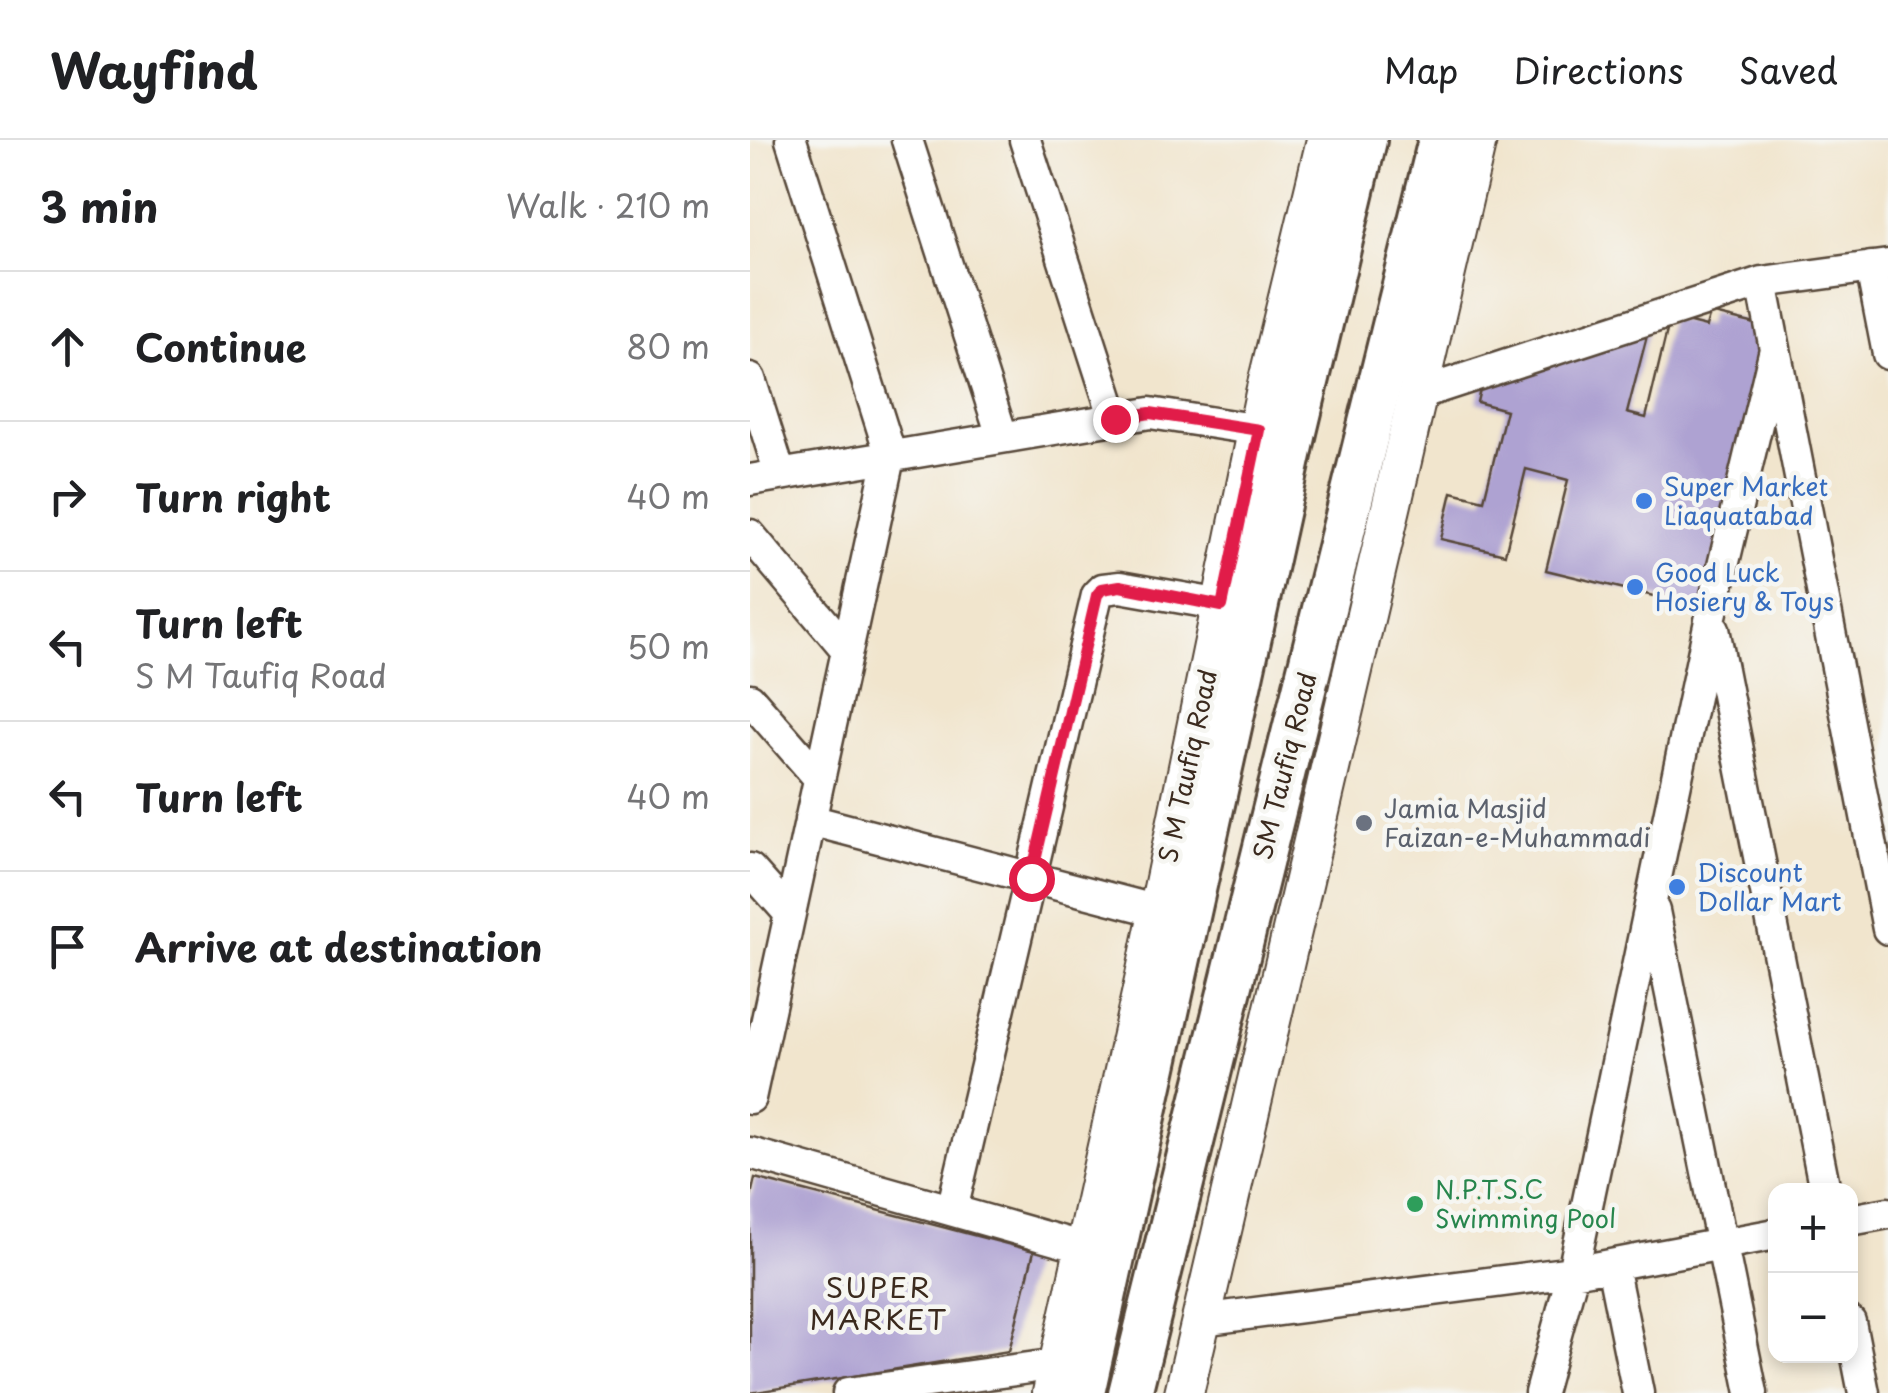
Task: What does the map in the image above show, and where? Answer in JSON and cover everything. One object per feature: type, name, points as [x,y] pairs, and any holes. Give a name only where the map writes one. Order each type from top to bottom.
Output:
[{"type":"highway","points":[[1064,1383],[1365,140]]},
{"type":"highway","name":"SM Taufiq Road","points":[[1130,1393],[1409,280],[1440,140]]},
{"type":"main road","name":"S M Taufiq Road","points":[[1064,1383],[1084,1248],[1259,430],[1326,140]]},
{"type":"main road","points":[[1184,1393],[1477,140]]},
{"type":"street","points":[[750,1098],[755,1051],[790,914],[890,453],[791,140]]},
{"type":"street","points":[[907,140],[1002,436]]},
{"type":"street","points":[[1024,140],[1115,419]]},
{"type":"street","points":[[1415,394],[1762,282],[1879,266],[1888,354]]},
{"type":"street","points":[[1762,282],[1888,929]]},
{"type":"street","points":[[1540,1393],[1573,1272],[1712,616],[1775,350]]},
{"type":"street","points":[[750,379],[765,477],[890,453],[1150,413],[1259,430]]},
{"type":"street","points":[[750,535],[847,650]]},
{"type":"street","points":[[952,1210],[1097,595],[1102,589],[1120,586],[1222,606]]},
{"type":"street","points":[[1712,616],[1824,1183]]},
{"type":"street","points":[[750,699],[820,778]]},
{"type":"street","points":[[810,820],[1158,912]]},
{"type":"street","points":[[750,870],[790,914]]},
{"type":"street","points":[[1652,899],[1752,1393]]},
{"type":"street","points":[[750,1153],[1084,1248]]},
{"type":"street","points":[[1858,1219],[1888,1214]]},
{"type":"street","points":[[1201,1320],[1573,1272],[1768,1235]]},
{"type":"street","points":[[1612,1265],[1638,1393]]},
{"type":"street","points":[[1858,1363],[1864,1393]]},
{"type":"street","points":[[848,1393],[1064,1383]]},
{"type":"building","points":[[1710,313],[1764,326],[1766,346],[1703,608],[1546,570],[1568,480],[1526,469],[1505,554],[1441,539],[1452,492],[1484,500],[1506,410],[1477,402],[1485,368],[1648,332],[1627,413],[1646,418],[1670,318],[1706,327]]},
{"type":"building","points":[[755,1178],[1034,1251],[1009,1351],[750,1393],[750,1200]]},
{"type":"place","name":"Super Market Liaquatabad","points":[[1644,501]]},
{"type":"place","name":"Good Luck Hosiery & Toys","points":[[1635,587]]},
{"type":"place","name":"Jamia Masjid Faizan-e-Muhammadi","points":[[1364,823]]},
{"type":"place","name":"Discount Dollar Mart","points":[[1677,887]]},
{"type":"place","name":"N.P.T.S.C Swimming Pool","points":[[1415,1204]]},
{"type":"district","name":"SUPER MARKET","points":[[879,1304]]},
{"type":"route","points":[[1031,878],[1097,595],[1102,589],[1120,586],[1222,606],[1259,430],[1150,413],[1115,419]]}]
